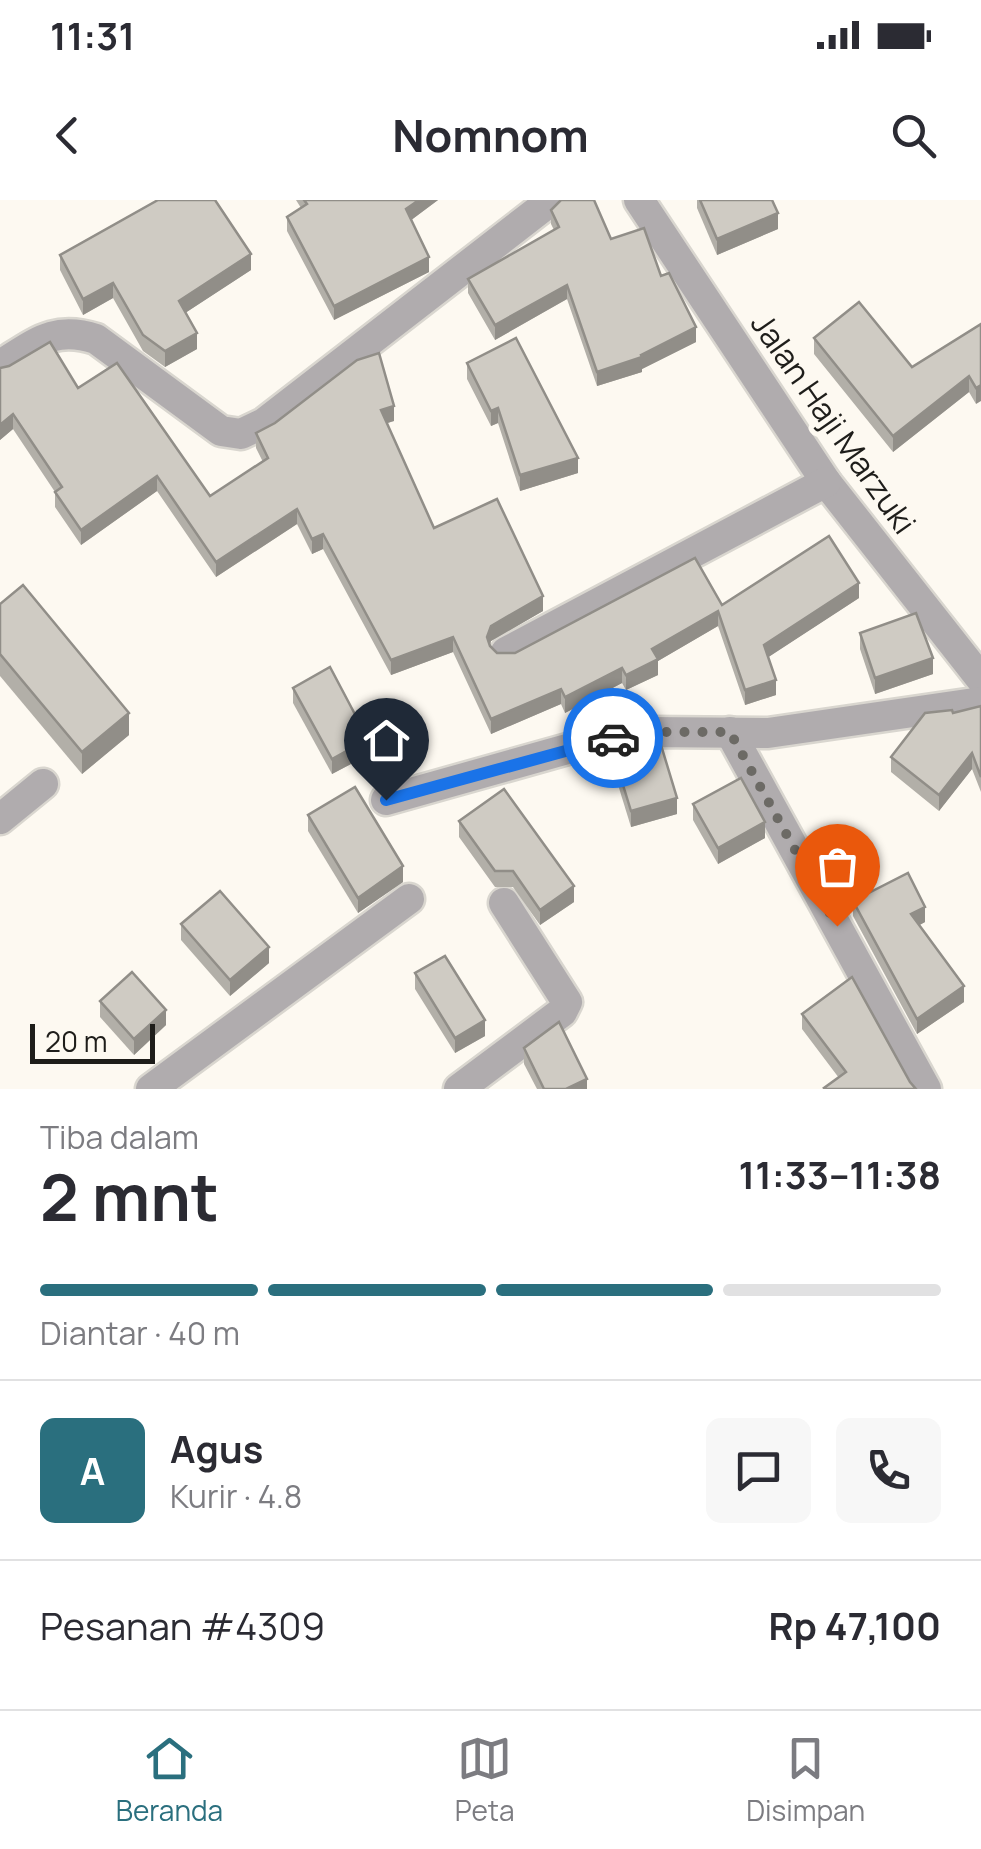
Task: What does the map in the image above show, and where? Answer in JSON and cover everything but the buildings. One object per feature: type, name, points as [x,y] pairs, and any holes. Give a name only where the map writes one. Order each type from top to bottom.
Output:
[{"type":"street","points":[[0,364],[50,335],[83,334],[96,339],[222,431],[241,434],[264,423],[552,200]]},
{"type":"street","name":"Jalan Haji Marzuki","points":[[639,200],[826,482],[981,679]]},
{"type":"street","points":[[506,652],[826,482]]},
{"type":"street","points":[[386,800],[603,739],[649,732],[768,733],[981,702]]},
{"type":"street","points":[[730,732],[926,1089]]},
{"type":"street","points":[[0,819],[43,784]]},
{"type":"street","points":[[151,1089],[409,899]]},
{"type":"street","points":[[459,1089],[562,1012],[567,1002],[504,903]]},
{"type":"way so far","points":[[613,738],[649,732],[730,732],[837,926]]},
{"type":"route","points":[[386,800],[613,738]]}]
